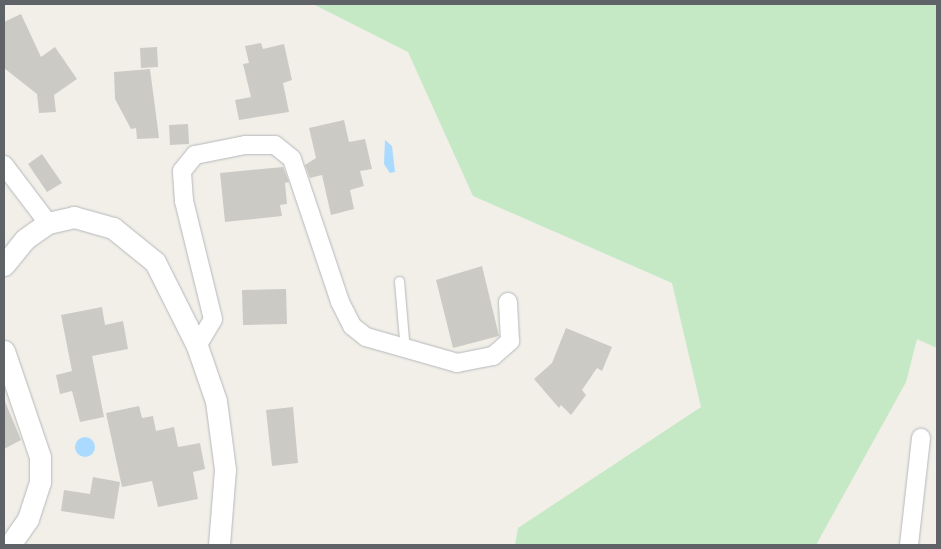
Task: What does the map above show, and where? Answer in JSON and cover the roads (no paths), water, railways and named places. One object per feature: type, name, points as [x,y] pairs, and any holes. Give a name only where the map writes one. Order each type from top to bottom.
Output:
[{"type":"street","points":[[197,346],[213,319],[184,201],[182,171],[195,155],[245,145],[275,145],[292,159],[320,249],[352,326],[366,337],[405,351],[457,363],[493,356],[510,342],[508,302]]},
{"type":"street","points":[[4,165],[48,223]]},
{"type":"street","points":[[4,266],[25,240],[48,223],[74,216],[113,228],[134,240],[155,262],[197,346],[216,401],[225,470],[219,545]]},
{"type":"street","points":[[4,351],[40,457],[40,482],[28,519],[10,545]]},
{"type":"street","points":[[909,545],[921,438]]},
{"type":"lane","points":[[399,281],[405,351]]},
{"type":"water","points":[[385,140],[392,146],[395,172],[390,173],[384,164]]},
{"type":"water","points":[[81,437],[89,437],[95,443],[95,451],[89,457],[81,457],[75,451],[75,443]]}]
